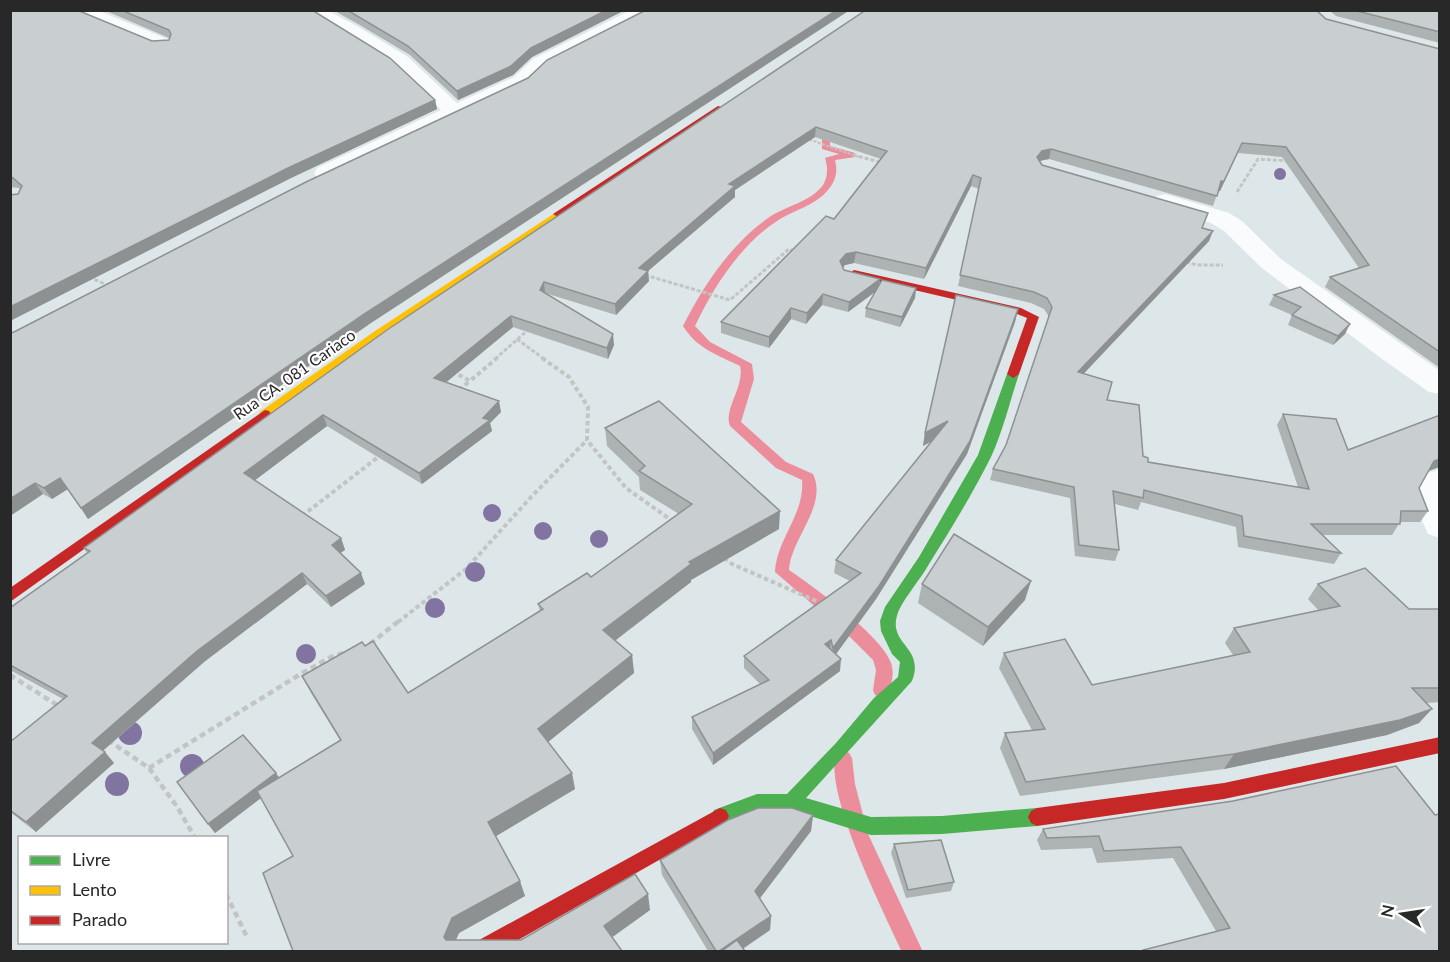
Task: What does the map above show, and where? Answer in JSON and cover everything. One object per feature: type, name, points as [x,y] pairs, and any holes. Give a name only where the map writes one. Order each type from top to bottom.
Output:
[{"type":"street","points":[[80,10],[162,44]]},
{"type":"street","points":[[312,10],[351,30],[400,61],[454,111]]},
{"type":"street","points":[[300,186],[520,81],[540,63],[646,10]]},
{"type":"street","name":"Rua CA. 081 Cariaco","points":[[10,597],[379,333],[729,103]]},
{"type":"street","points":[[1138,194],[1220,218],[1233,226],[1272,264],[1392,353],[1440,385]]},
{"type":"street","points":[[791,802],[842,748],[880,703],[904,681],[908,660],[898,650],[889,631],[888,621],[893,607],[924,561],[985,455],[1034,317],[1021,311],[854,273]]},
{"type":"street","points":[[1440,481],[1430,500],[1440,525]]},
{"type":"street","points":[[477,951],[712,819],[757,802],[791,802],[871,826],[942,825],[1016,820],[1224,790],[1440,745]]},
{"type":"path","points":[[795,135],[852,155],[885,163]]},
{"type":"path","points":[[1220,218],[1258,159],[1293,162]]},
{"type":"path","points":[[640,273],[730,300],[789,249],[854,273]]},
{"type":"path","points":[[1176,260],[1197,265],[1272,264]]},
{"type":"path","points":[[86,275],[106,285]]},
{"type":"path","points":[[454,394],[535,324]]},
{"type":"path","points":[[517,339],[569,377],[588,407],[587,440],[626,488],[674,523]]},
{"type":"path","points":[[450,370],[470,381]]},
{"type":"path","points":[[368,645],[466,569],[532,495],[587,440]]},
{"type":"path","points":[[293,523],[388,449]]},
{"type":"path","points":[[722,557],[732,564],[824,604]]},
{"type":"path","points":[[149,768],[331,657],[350,651]]},
{"type":"path","points":[[10,675],[63,709]]},
{"type":"path","points":[[101,735],[149,768],[178,808],[194,836]]},
{"type":"path","points":[[228,898],[248,939]]},
{"type":"building","points":[[10,10],[77,10],[152,41],[169,40],[171,34],[169,30],[121,10],[312,10],[390,58],[435,100],[288,168],[10,307],[10,195],[18,194],[22,186],[10,177]]},
{"type":"building","points":[[347,10],[607,10],[531,48],[511,66],[457,91],[408,46]]},
{"type":"building","points":[[646,10],[837,10],[364,314],[81,508],[60,478],[44,488],[35,483],[10,499],[10,333],[306,182],[528,78],[547,60]]},
{"type":"building","points":[[866,10],[1316,10],[1326,19],[1440,49],[1440,352],[1330,277],[1369,265],[1286,147],[1242,143],[1224,181],[1221,181],[1217,196],[1051,149],[1042,151],[1037,157],[1042,165],[1208,213],[1202,228],[1213,231],[1078,372],[1112,382],[1107,400],[1139,405],[1143,456],[1148,458],[1148,462],[1309,489],[1283,414],[1336,419],[1348,450],[1440,415],[1440,459],[1434,461],[1419,488],[1428,511],[1401,511],[1400,524],[1311,524],[1341,553],[1244,536],[1242,516],[1144,490],[1143,498],[1113,491],[1119,550],[1079,545],[1074,487],[993,469],[1006,445],[1052,307],[1047,298],[1034,292],[960,275],[981,178],[973,175],[926,268],[856,252],[846,254],[840,261],[844,270],[880,279],[849,302],[823,294],[807,313],[791,308],[769,337],[721,322],[826,216],[834,219],[887,151],[816,127],[729,184],[735,186],[639,268],[648,271],[615,304],[544,282],[540,290],[613,334],[607,348],[511,316],[434,378],[499,401],[483,418],[490,420],[419,473],[323,415],[244,473],[341,538],[332,545],[361,573],[326,596],[302,573],[197,651],[92,743],[105,752],[26,822],[10,810],[10,742],[67,696],[10,665],[10,608],[90,551],[84,548],[387,330]]},
{"type":"building","points":[[1353,10],[1440,10],[1440,32]]},
{"type":"building","points":[[882,280],[916,288],[902,317],[866,308]]},
{"type":"building","points":[[1300,287],[1350,324],[1338,336],[1292,315],[1301,307],[1274,295]]},
{"type":"building","points":[[956,295],[1018,309],[970,441],[879,586],[833,648],[831,640],[825,644],[841,659],[713,753],[692,717],[769,680],[744,656],[861,573],[836,560],[948,421],[925,433]]},
{"type":"building","points":[[659,401],[780,511],[689,562],[691,564],[603,630],[632,655],[538,729],[572,773],[488,822],[520,881],[452,918],[444,937],[446,940],[521,940],[635,874],[648,894],[604,926],[622,951],[293,951],[263,873],[293,856],[257,791],[341,740],[302,676],[362,642],[365,646],[373,641],[408,693],[543,609],[538,604],[587,573],[591,577],[692,504],[639,471],[645,466],[605,428]]},
{"type":"building","points":[[954,534],[1031,581],[988,627],[922,584]]},
{"type":"building","points":[[1365,568],[1409,609],[1440,609],[1440,688],[1412,688],[1432,709],[1400,720],[1234,754],[1026,782],[1005,733],[1045,729],[1004,653],[1065,639],[1092,685],[1250,652],[1234,628],[1340,606],[1318,584]]},
{"type":"building","points":[[243,735],[276,773],[208,824],[177,782]]},
{"type":"building","points":[[1396,766],[1435,815],[1440,814],[1440,951],[1143,951],[1230,928],[1181,847],[1104,851],[1099,836],[1047,838],[1043,829],[1233,801]]},
{"type":"building","points":[[758,808],[792,808],[813,815],[755,891],[771,916],[716,951],[660,860],[728,820]]},
{"type":"building","points":[[941,840],[954,882],[908,890],[894,844]]},
{"type":"building","points":[[737,940],[745,951],[722,951]]},
{"type":"waterway","points":[[840,130],[826,139],[825,147],[852,155],[830,158],[831,177],[825,188],[807,202],[770,221],[747,242],[713,284],[689,326],[699,340],[706,345],[746,364],[748,379],[734,423],[781,465],[808,477],[810,491],[808,503],[786,548],[782,572],[837,616],[878,655],[884,670],[881,690]]},
{"type":"waterway","points":[[843,758],[851,809],[859,834],[868,858],[913,952]]},
{"type":"traffic: fast","points":[[791,802],[842,748],[880,703],[904,681],[908,671],[908,660],[898,649],[889,631],[888,621],[893,607],[924,561],[985,455],[1013,374]]},
{"type":"traffic: fast","points":[[720,816],[757,802],[791,802],[871,826],[942,825],[1037,817]]},
{"type":"traffic: slow","points":[[265,414],[379,333],[558,214]]},
{"type":"traffic: jam","points":[[558,214],[721,108]]},
{"type":"traffic: jam","points":[[854,273],[1021,311],[1033,317],[1013,374]]},
{"type":"traffic: jam","points":[[10,596],[265,414]]},
{"type":"traffic: jam","points":[[1037,817],[1224,791],[1440,745]]},
{"type":"traffic: jam","points":[[477,952],[720,816]]}]
